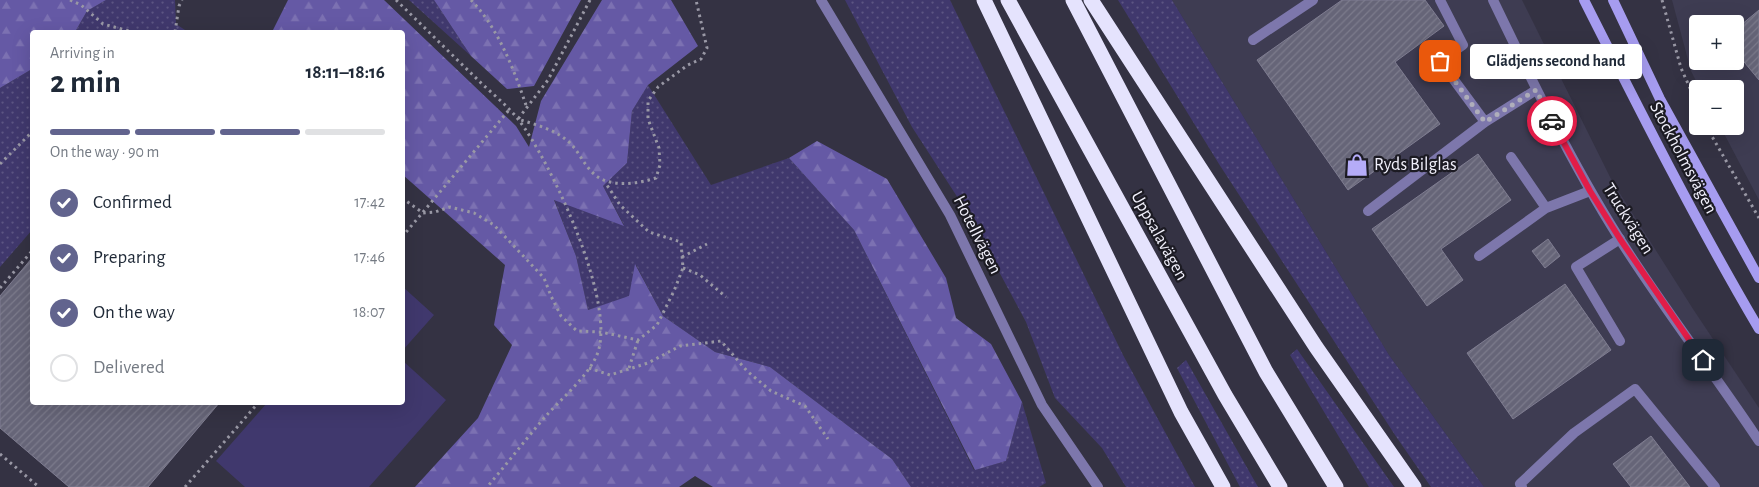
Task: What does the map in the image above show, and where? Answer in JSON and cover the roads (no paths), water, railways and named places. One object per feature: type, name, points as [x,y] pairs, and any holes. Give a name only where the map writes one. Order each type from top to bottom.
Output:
[{"type":"highway","points":[[984,0],[1181,412],[1223,487]]},
{"type":"highway","name":"Uppsalavägen","points":[[1008,0],[1225,395],[1280,487]]},
{"type":"highway","name":"Uppsalavägen","points":[[1073,0],[1266,372],[1336,487]]},
{"type":"highway","points":[[1091,0],[1316,347],[1414,487]]},
{"type":"main road","name":"Stockholmsvägen","points":[[1584,0],[1649,129],[1726,273],[1759,329]]},
{"type":"main road","name":"Stockholmsvägen","points":[[1613,0],[1660,99],[1759,278]]},
{"type":"street","name":"Hotellvägen","points":[[821,0],[950,215],[1042,405],[1098,487]]},
{"type":"street","points":[[1253,40],[1313,0]]},
{"type":"street","points":[[1440,0],[1463,44],[1440,61],[1485,122]]},
{"type":"street","name":"Truckvägen","points":[[1493,0],[1536,90],[1590,191],[1620,239],[1759,442]]},
{"type":"street","points":[[1368,210],[1485,122],[1536,90]]},
{"type":"street","points":[[1512,157],[1546,208]]},
{"type":"street","points":[[1478,256],[1546,208],[1590,191]]},
{"type":"street","points":[[1620,239],[1576,267],[1620,341]]},
{"type":"street","points":[[1522,487],[1520,484],[1574,433],[1635,389],[1715,487]]},
{"type":"place","name":"Glädjens second hand","points":[[1440,61]]},
{"type":"place","name":"Ryds Bilglas","points":[[1357,165]]}]
